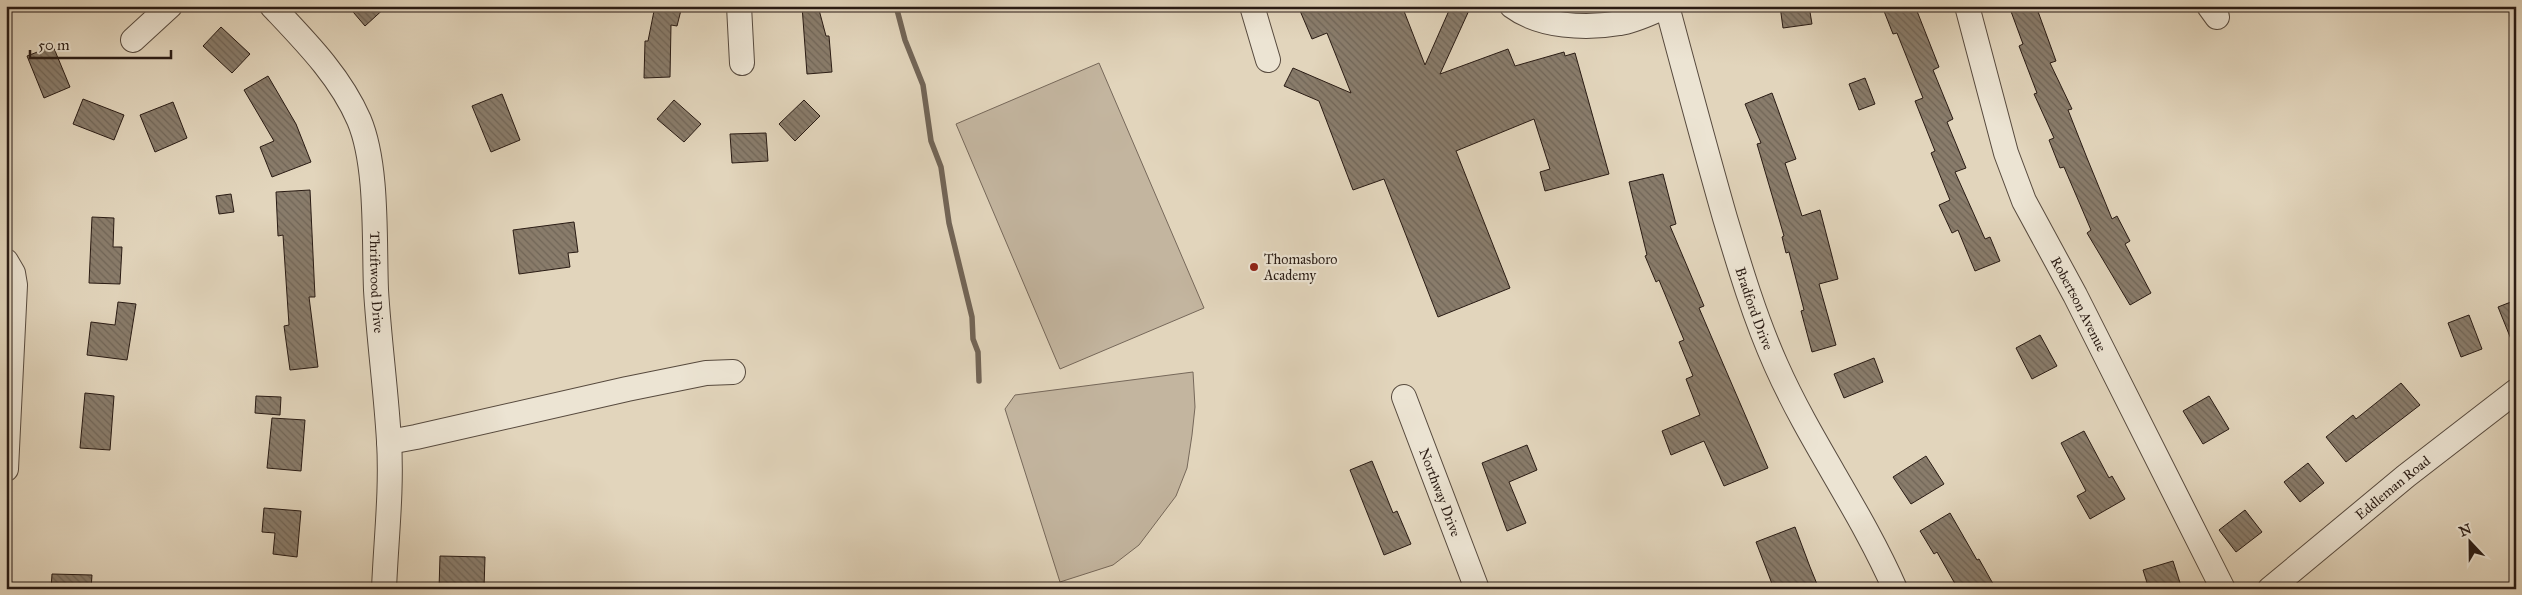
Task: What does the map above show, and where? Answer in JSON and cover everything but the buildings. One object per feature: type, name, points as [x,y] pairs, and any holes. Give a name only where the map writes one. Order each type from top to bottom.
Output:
[{"type":"street","points":[[133,40],[170,6]]},
{"type":"street","name":"Thriftwood Drive","points":[[272,6],[316,54],[347,96],[360,122],[368,151],[372,190],[378,320],[389,442],[384,589]]},
{"type":"street","points":[[739,6],[742,63]]},
{"type":"street","points":[[1252,6],[1268,60]]},
{"type":"street","points":[[1512,6],[1526,17],[1578,26],[1616,24],[1667,6]]},
{"type":"street","name":"Bradford Drive","points":[[1667,6],[1707,156],[1737,258],[1767,343],[1792,398],[1847,494],[1894,589]]},
{"type":"street","name":"Robertson Avenue","points":[[1966,6],[2006,153],[2024,201],[2075,295],[2223,589]]},
{"type":"street","points":[[6,261],[13,273],[15,285],[6,469]]},
{"type":"street","points":[[389,442],[627,389],[706,373],[733,372]]},
{"type":"street","name":"Eddleman Road","points":[[2270,589],[2406,476],[2516,390]]},
{"type":"street","name":"Northway Drive","points":[[1404,398],[1477,589]]},
{"type":"shaded area","points":[[1099,63],[1204,308],[1060,369],[956,124]]},
{"type":"shaded area","points":[[1193,372],[1195,407],[1192,435],[1187,468],[1176,496],[1139,545],[1113,565],[1060,582],[1005,409],[1015,395]]},
{"type":"waterway","points":[[896,6],[905,40],[923,85],[931,141],[941,167],[949,223],[972,317],[973,339],[978,352],[979,381]]},
{"type":"place","name":"Thomasboro Academy","points":[[1254,267]]}]
